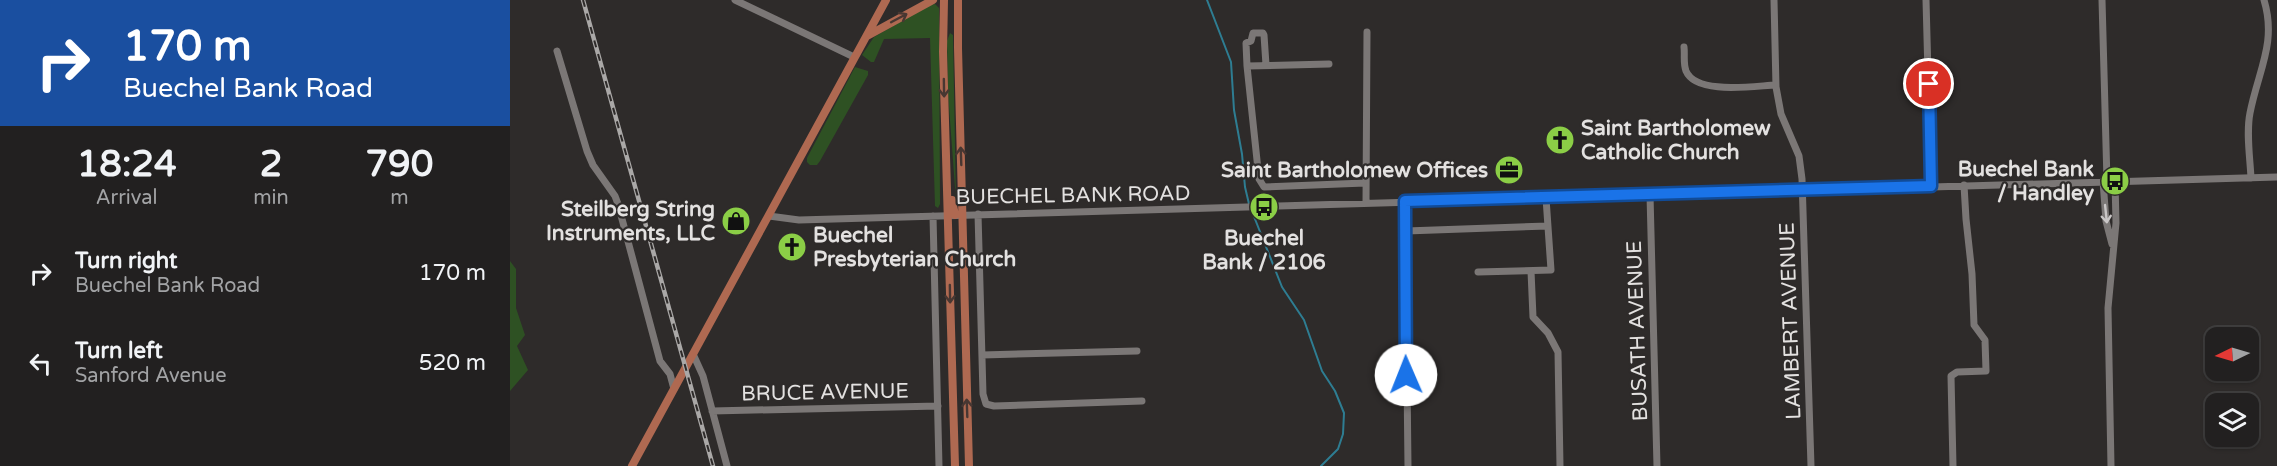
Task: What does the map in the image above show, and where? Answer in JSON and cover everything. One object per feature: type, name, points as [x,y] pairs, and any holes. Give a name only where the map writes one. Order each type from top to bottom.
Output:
[{"type":"main road","points":[[632,466],[886,0]]},
{"type":"main road","points":[[866,36],[933,0]]},
{"type":"main road","points":[[944,0],[945,127],[955,215],[969,466]]},
{"type":"main road","points":[[955,466],[958,0]]},
{"type":"street","points":[[735,0],[854,57]]},
{"type":"street","name":"LAMBERT AVENUE","points":[[1774,0],[1776,85],[1781,114],[1799,156],[1802,190],[1811,466]]},
{"type":"street","points":[[1926,0],[1931,186]]},
{"type":"street","points":[[2102,0],[2109,181],[2106,221],[2113,246]]},
{"type":"street","points":[[2251,178],[2250,112],[2271,59],[2276,39],[2273,17],[2264,0]]},
{"type":"street","points":[[943,29],[958,31]]},
{"type":"street","points":[[1366,203],[1367,32]]},
{"type":"street","points":[[1266,65],[1264,35],[1253,33],[1251,41],[1246,43],[1247,66],[1259,179],[1264,187],[1365,183]]},
{"type":"street","points":[[1684,47],[1687,72],[1699,84],[1715,87],[1776,85]]},
{"type":"street","points":[[557,51],[587,150],[593,165],[618,204],[660,361],[670,374],[674,388]]},
{"type":"street","points":[[1247,66],[1329,64]]},
{"type":"street","name":"BUECHEL BANK ROAD","points":[[769,216],[799,220],[2277,177]]},
{"type":"street","points":[[2109,181],[2116,223],[2108,308],[2111,466]]},
{"type":"street","points":[[1953,466],[1951,376],[1957,372],[1986,371],[1985,340],[1974,325],[1964,185]]},
{"type":"street","name":"BUSATH AVENUE","points":[[1650,195],[1657,466]]},
{"type":"street","points":[[1478,272],[1551,270],[1546,198]]},
{"type":"street","points":[[1405,201],[1408,466]]},
{"type":"street","points":[[978,214],[984,401],[988,405],[1142,401]]},
{"type":"street","points":[[933,216],[939,466]]},
{"type":"street","points":[[1406,231],[1548,226]]},
{"type":"street","points":[[1531,271],[1533,317],[1548,333],[1558,352],[1560,466]]},
{"type":"street","points":[[982,355],[1137,351]]},
{"type":"street","points":[[693,354],[703,376],[727,466]]},
{"type":"street","name":"BRUCE AVENUE","points":[[712,411],[938,406]]},
{"type":"green space","points":[[935,4],[939,8],[940,204],[938,208],[935,206],[930,38],[884,39],[874,62],[862,55],[874,37],[929,5]]},
{"type":"green space","points":[[950,33],[953,35],[956,201],[948,93],[947,41]]},
{"type":"green space","points":[[855,67],[868,71],[868,75],[820,161],[817,165],[810,165],[807,158]]},
{"type":"green space","points":[[510,261],[516,269],[516,308],[525,335],[517,346],[528,370],[510,391]]},
{"type":"waterway","points":[[1207,0],[1231,62],[1234,110],[1249,204]]},
{"type":"waterway","points":[[1251,209],[1282,287],[1304,320],[1322,371],[1335,391],[1344,413],[1343,434],[1338,449],[1321,466]]},
{"type":"railway","points":[[583,0],[713,466]]},
{"type":"place","name":"Saint Bartholomew Catholic Church","points":[[1560,140]]},
{"type":"place","name":"Saint Bartholomew Offices","points":[[1509,170]]},
{"type":"place","name":"Buechel Bank / Handley","points":[[2115,181]]},
{"type":"place","name":"Buechel Bank / 2106","points":[[1264,207]]},
{"type":"place","name":"Steilberg String Instruments, LLC","points":[[736,221]]},
{"type":"place","name":"Buechel Presbyterian Church","points":[[792,247]]},
{"type":"route","points":[[1406,375],[1405,201],[1931,186],[1929,84]]}]
